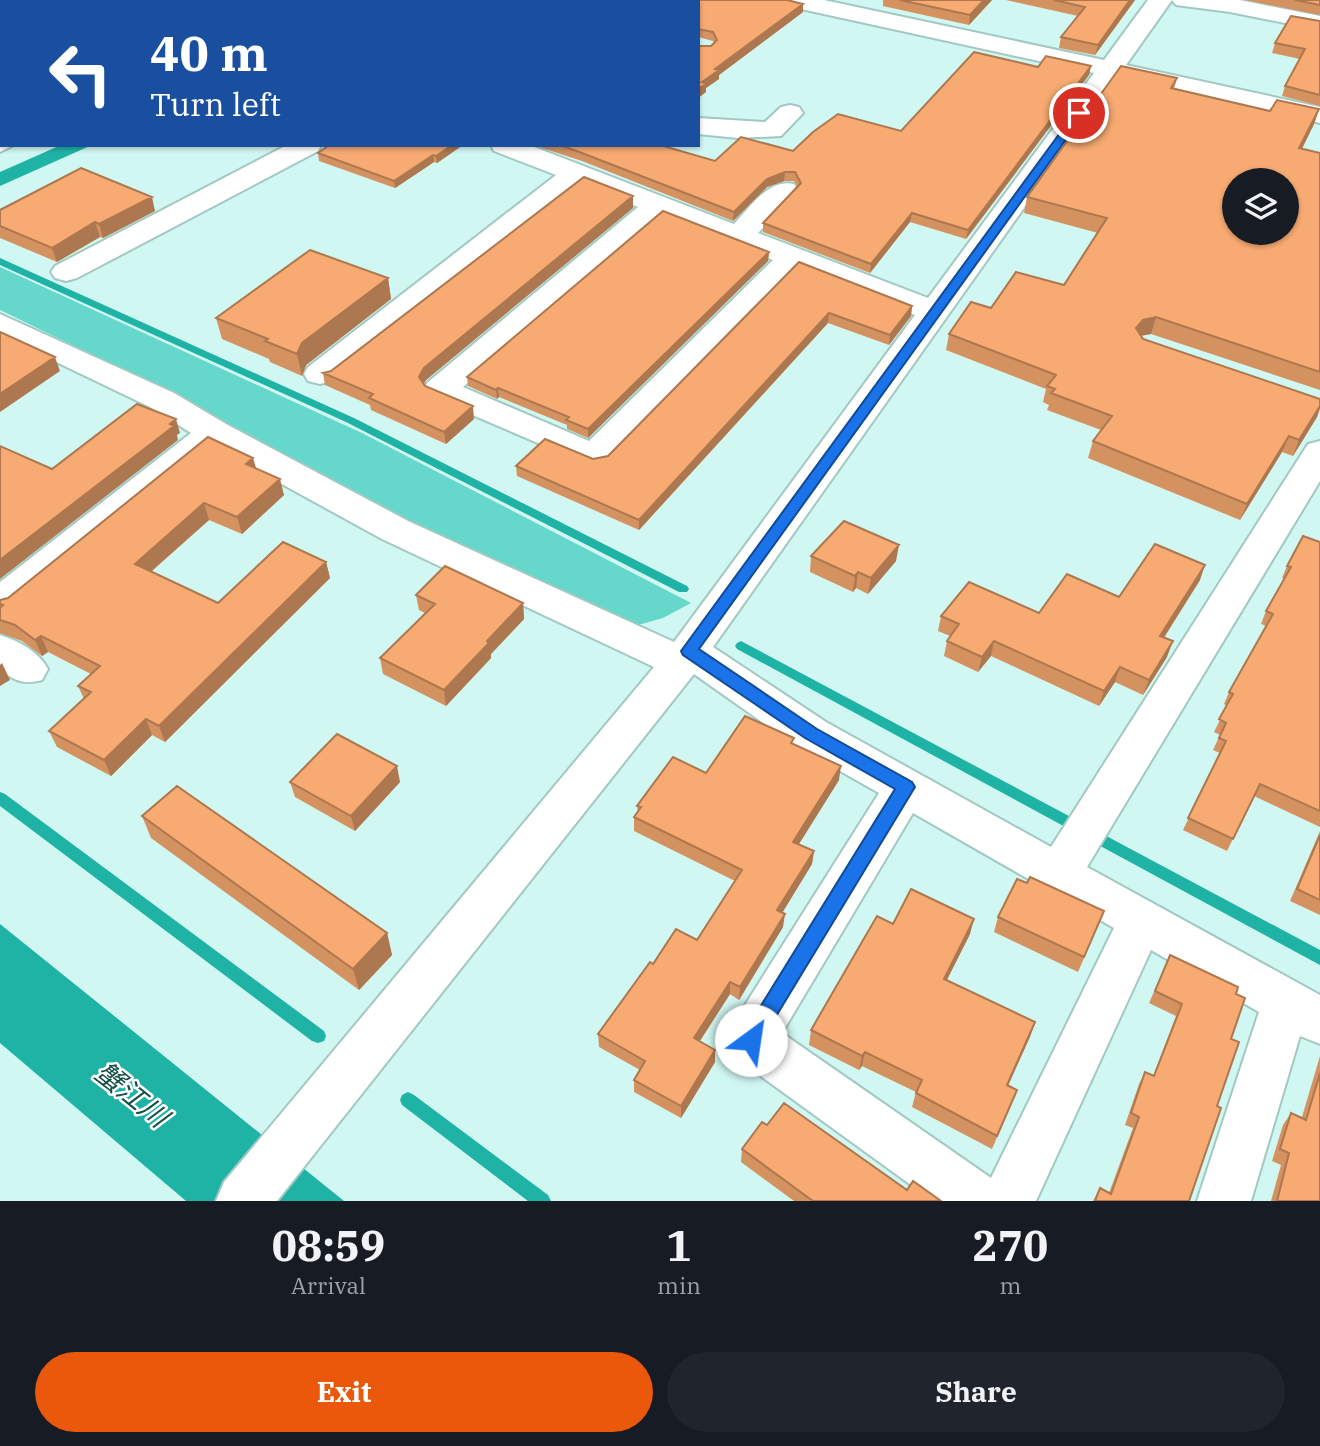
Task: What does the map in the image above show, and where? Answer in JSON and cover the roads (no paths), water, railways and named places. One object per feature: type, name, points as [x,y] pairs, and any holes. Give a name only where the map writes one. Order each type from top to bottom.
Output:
[{"type":"street","points":[[792,0],[1320,115]]},
{"type":"street","points":[[243,1201],[685,657],[1160,0]]},
{"type":"street","points":[[1184,0],[1230,5],[1320,23]]},
{"type":"street","points":[[700,126],[772,130],[790,113]]},
{"type":"street","points":[[66,272],[304,147]]},
{"type":"street","points":[[509,147],[936,312]]},
{"type":"street","points":[[320,374],[576,173]]},
{"type":"street","points":[[738,236],[785,190]]},
{"type":"street","points":[[658,205],[440,388],[594,456],[793,257]]},
{"type":"street","points":[[0,323],[162,400],[214,432],[395,530],[685,657],[811,734],[906,787],[1076,848],[1140,920],[1303,1012],[1224,1201]]},
{"type":"street","points":[[0,602],[214,432]]},
{"type":"street","points":[[1076,848],[1320,452]]},
{"type":"street","points":[[906,787],[751,1040],[978,1201]]},
{"type":"street","points":[[1008,1201],[1140,920]]},
{"type":"water","points":[[56,147],[88,147],[0,186],[0,172]]},
{"type":"water","name":"蟹江川","points":[[0,924],[344,1201],[186,1201],[0,1043]]},
{"type":"waterway","points":[[0,261],[350,420],[683,589]]},
{"type":"waterway","points":[[741,646],[1320,958]]},
{"type":"waterway","points":[[0,798],[318,1036]]},
{"type":"waterway","points":[[408,1100],[542,1201]]}]
